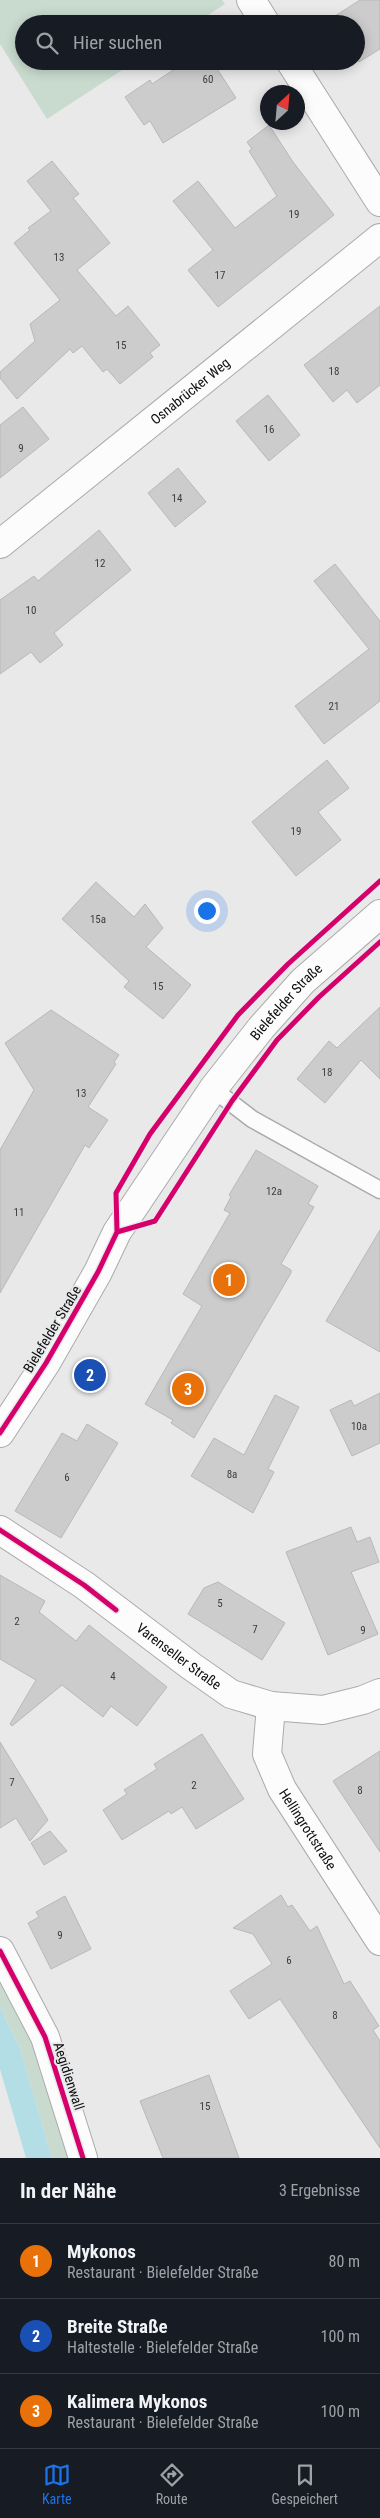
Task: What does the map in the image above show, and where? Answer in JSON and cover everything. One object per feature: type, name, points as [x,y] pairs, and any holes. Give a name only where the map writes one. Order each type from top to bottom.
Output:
[{"type":"street","points":[[251,0],[260,15]]},
{"type":"street","points":[[296,70],[380,202]]},
{"type":"street","name":"Osnabrücker Weg","points":[[0,544],[380,238]]},
{"type":"street","name":"Bielefelder Straße","points":[[0,1433],[51,1355],[98,1272],[117,1232],[213,1089],[261,1028],[303,981],[380,914]]},
{"type":"street","name":"Varenseller Straße","points":[[0,1530],[84,1585],[231,1694],[271,1706],[323,1710],[363,1700],[380,1693]]},
{"type":"street","name":"Hellingrottstraße","points":[[271,1706],[267,1754],[282,1789],[380,1942]]},
{"type":"street","name":"Aegidienwall","points":[[0,1951],[45,2037],[82,2158]]},
{"type":"lane","points":[[213,1089],[252,1119],[380,1190]]},
{"type":"green space","points":[[0,0],[222,0],[225,4],[208,15],[15,15],[15,68],[0,44]]},
{"type":"green space","points":[[16,70],[122,70],[47,119]]},
{"type":"green space","points":[[0,1969],[38,2043],[76,2158],[52,2158],[20,2049],[0,2007]]},
{"type":"water","points":[[0,2007],[20,2049],[52,2158],[26,2158],[0,2069]]},
{"type":"building","points":[[360,0],[380,0],[380,49],[365,58],[365,15],[337,15]]},
{"type":"building","points":[[173,70],[218,70],[236,98],[163,143],[150,121],[144,125],[125,97],[150,80],[152,84]]},
{"type":"building","points":[[263,130],[272,130],[293,162],[334,215],[218,307],[188,270],[213,250],[173,201],[198,181],[235,228],[277,196],[249,151],[252,149],[247,142]]},
{"type":"building","points":[[52,161],[79,194],[73,198],[110,243],[77,270],[116,316],[128,306],[160,345],[150,353],[153,357],[120,384],[107,369],[103,372],[82,346],[73,353],[70,349],[17,399],[0,378],[0,372],[35,341],[30,324],[60,300],[14,243],[30,230],[28,228],[51,211],[27,181]]},
{"type":"building","points":[[380,306],[380,385],[357,403],[347,390],[333,402],[304,365]]},
{"type":"building","points":[[268,395],[300,435],[269,461],[236,421]]},
{"type":"building","points":[[23,407],[49,439],[0,478],[0,425]]},
{"type":"building","points":[[178,468],[206,502],[175,527],[148,493]]},
{"type":"building","points":[[99,530],[131,570],[54,633],[63,645],[40,663],[31,652],[0,674],[0,600],[34,576],[38,581]]},
{"type":"building","points":[[335,564],[380,621],[380,701],[324,744],[295,706],[369,649],[314,581]]},
{"type":"building","points":[[327,760],[349,788],[318,812],[341,840],[296,876],[252,822]]},
{"type":"building","points":[[96,882],[134,917],[145,904],[163,928],[146,947],[191,985],[163,1019],[124,987],[129,981],[62,919]]},
{"type":"building","points":[[380,1007],[380,1079],[361,1060],[325,1103],[297,1079],[329,1041],[337,1048]]},
{"type":"building","points":[[51,1010],[119,1055],[114,1062],[116,1064],[88,1107],[108,1120],[89,1148],[85,1145],[0,1293],[0,1150],[34,1090],[5,1043]]},
{"type":"building","points":[[256,1150],[318,1186],[308,1204],[314,1207],[281,1264],[291,1270],[291,1273],[194,1438],[171,1423],[173,1420],[145,1404],[202,1306],[183,1294],[230,1213],[224,1210],[231,1197],[229,1195]]},
{"type":"building","points":[[380,1230],[380,1352],[326,1321]]},
{"type":"building","points":[[380,1393],[380,1443],[352,1456],[330,1410],[351,1400],[354,1406]]},
{"type":"building","points":[[275,1395],[299,1407],[268,1469],[274,1472],[253,1513],[191,1476],[214,1438],[244,1455]]},
{"type":"building","points":[[87,1424],[118,1443],[61,1538],[15,1511],[62,1433],[77,1441]]},
{"type":"building","points":[[351,1527],[357,1542],[370,1537],[379,1562],[351,1572],[378,1634],[328,1655],[286,1552]]},
{"type":"building","points":[[0,1575],[45,1601],[39,1612],[76,1641],[89,1625],[167,1687],[137,1726],[111,1706],[103,1717],[62,1685],[12,1726],[10,1724],[36,1680],[0,1659]]},
{"type":"building","points":[[218,1582],[285,1623],[262,1660],[188,1614],[204,1588]]},
{"type":"building","points":[[202,1734],[244,1799],[196,1829],[182,1807],[171,1814],[169,1811],[122,1840],[103,1810],[127,1794],[124,1790],[157,1769],[154,1764]]},
{"type":"building","points":[[0,1742],[48,1820],[30,1841],[16,1818],[0,1828]]},
{"type":"building","points":[[380,1751],[380,1852],[333,1781]]},
{"type":"building","points":[[50,1831],[67,1851],[44,1865],[31,1843]]},
{"type":"building","points":[[281,1895],[288,1907],[292,1905],[310,1931],[317,1926],[344,1984],[350,1981],[379,2026],[373,2030],[380,2041],[380,2148],[280,1999],[249,2019],[230,1991],[272,1964],[253,1934],[233,1928]]},
{"type":"building","points":[[65,1896],[91,1949],[51,1969],[28,1923],[39,1917],[36,1912]]},
{"type":"building","points":[[209,2075],[239,2158],[163,2158],[140,2101]]},
{"type":"cycle path","points":[[0,1433],[46,1363],[98,1272],[117,1232],[116,1193],[150,1134],[238,1015],[288,964],[380,881]]},
{"type":"cycle path","points":[[117,1232],[155,1221],[232,1101],[277,1040],[319,997],[380,942]]},
{"type":"cycle path","points":[[0,1530],[84,1585],[116,1610]]},
{"type":"cycle path","points":[[0,1951],[45,2037],[83,2158]]},
{"type":"place","name":"Mykonos","points":[[229,1280]]},
{"type":"place","name":"Breite Straße","points":[[90,1375]]},
{"type":"place","name":"Kalimera Mykonos","points":[[188,1389]]}]
